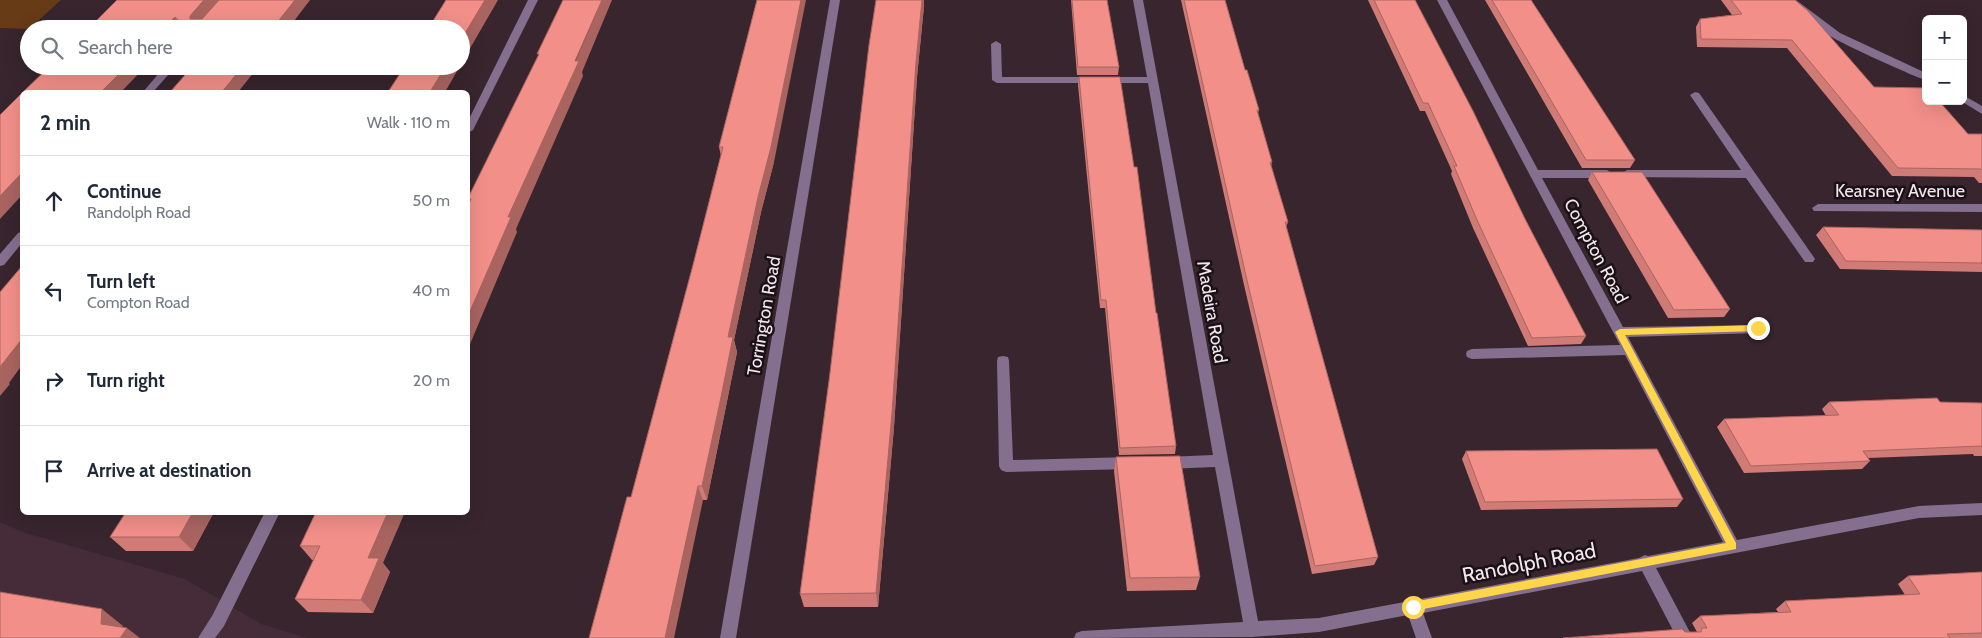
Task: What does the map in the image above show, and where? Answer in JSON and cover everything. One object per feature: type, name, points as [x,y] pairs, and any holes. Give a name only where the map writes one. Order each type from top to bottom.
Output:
[{"type":"street","points":[[470,126],[533,0]]},
{"type":"street","name":"Torrington Road","points":[[728,638],[835,0]]},
{"type":"street","name":"Madeira Road","points":[[1138,0],[1252,630]]},
{"type":"street","name":"Compton Road","points":[[1442,0],[1733,546]]},
{"type":"street","points":[[1790,0],[1805,14],[1853,45],[1922,75]]},
{"type":"street","points":[[996,44],[997,80],[1152,80]]},
{"type":"street","points":[[150,90],[162,75]]},
{"type":"street","points":[[1695,95],[1809,259]]},
{"type":"street","points":[[1967,101],[1982,111]]},
{"type":"street","points":[[1534,174],[1750,174]]},
{"type":"street","name":"Kearsney Avenue","points":[[1818,208],[1982,208]]},
{"type":"street","points":[[0,262],[20,238]]},
{"type":"street","points":[[1620,332],[1758,328]]},
{"type":"street","points":[[1472,354],[1629,350]]},
{"type":"street","points":[[1003,361],[1006,466],[1221,461]]},
{"type":"street","name":"Randolph Road","points":[[1082,638],[1212,635],[1319,625],[1919,512],[1982,509]]},
{"type":"street","points":[[206,638],[218,621],[271,515]]},
{"type":"street","points":[[1646,562],[1685,638]]},
{"type":"street","points":[[1413,607],[1424,638]]},
{"type":"shaded area","points":[[0,0],[61,0],[39,20],[20,20],[20,29],[0,28]]},
{"type":"shaded area","points":[[0,522],[23,532],[185,579],[261,624],[307,638],[0,638]]},
{"type":"building","points":[[117,0],[204,0],[190,16],[190,19],[202,19],[219,0],[295,0],[279,20],[178,20],[175,17],[172,20],[97,20]]},
{"type":"building","points":[[446,0],[485,0],[470,25],[470,20],[434,20]]},
{"type":"building","points":[[563,0],[602,0],[575,61],[579,61],[508,217],[511,217],[470,311],[470,194],[539,54],[537,54]]},
{"type":"building","points":[[757,0],[801,0],[771,147],[758,197],[728,337],[733,337],[720,402],[702,486],[698,486],[665,638],[589,638],[627,497],[631,497],[693,265],[723,147],[719,147]]},
{"type":"building","points":[[876,0],[922,0],[892,413],[876,593],[800,594],[829,381]]},
{"type":"building","points":[[1072,0],[1107,0],[1119,67],[1078,67]]},
{"type":"building","points":[[1184,0],[1225,0],[1245,70],[1247,70],[1259,110],[1257,110],[1272,162],[1270,162],[1288,222],[1285,222],[1378,557],[1315,566],[1246,276]]},
{"type":"building","points":[[1374,0],[1415,0],[1586,336],[1532,338],[1477,220],[1454,166],[1457,166],[1428,103],[1423,103]]},
{"type":"building","points":[[1492,0],[1531,0],[1635,160],[1586,160]]},
{"type":"building","points":[[1731,0],[1795,0],[1808,11],[1874,87],[1922,88],[1922,105],[1943,105],[1968,134],[1982,134],[1982,170],[1898,168],[1792,40],[1701,39],[1700,19],[1742,14]]},
{"type":"building","points":[[41,75],[118,75],[103,90],[25,90]]},
{"type":"building","points":[[185,75],[236,75],[224,90],[172,90]]},
{"type":"building","points":[[399,75],[440,75],[431,90],[389,90]]},
{"type":"building","points":[[1079,77],[1120,77],[1134,167],[1137,167],[1176,446],[1120,448],[1106,300],[1101,300]]},
{"type":"building","points":[[20,95],[20,175],[0,196],[0,115]]},
{"type":"building","points":[[1592,172],[1642,172],[1730,309],[1674,310]]},
{"type":"building","points":[[1823,227],[1982,230],[1982,263],[1846,261]]},
{"type":"building","points":[[20,268],[20,342],[0,367],[0,292]]},
{"type":"building","points":[[1937,398],[1940,402],[1982,403],[1982,447],[1863,451],[1870,461],[1751,466],[1724,419],[1839,415],[1829,402]]},
{"type":"building","points":[[1657,449],[1683,499],[1485,502],[1466,451]]},
{"type":"building","points":[[1180,456],[1200,577],[1130,578],[1116,457]]},
{"type":"building","points":[[124,515],[191,515],[179,537],[110,537]]},
{"type":"building","points":[[315,515],[387,515],[368,558],[379,558],[361,600],[295,599],[320,546],[300,546]]},
{"type":"building","points":[[1982,572],[1982,633],[1947,634],[1950,638],[1563,638],[1682,629],[1685,632],[1701,632],[1702,628],[1707,628],[1700,616],[1791,612],[1785,601],[1920,594],[1908,576]]},
{"type":"building","points":[[0,592],[102,609],[101,624],[127,628],[120,638],[0,638]]},
{"type":"route","points":[[1413,607],[1733,546],[1620,332],[1758,328]]}]
